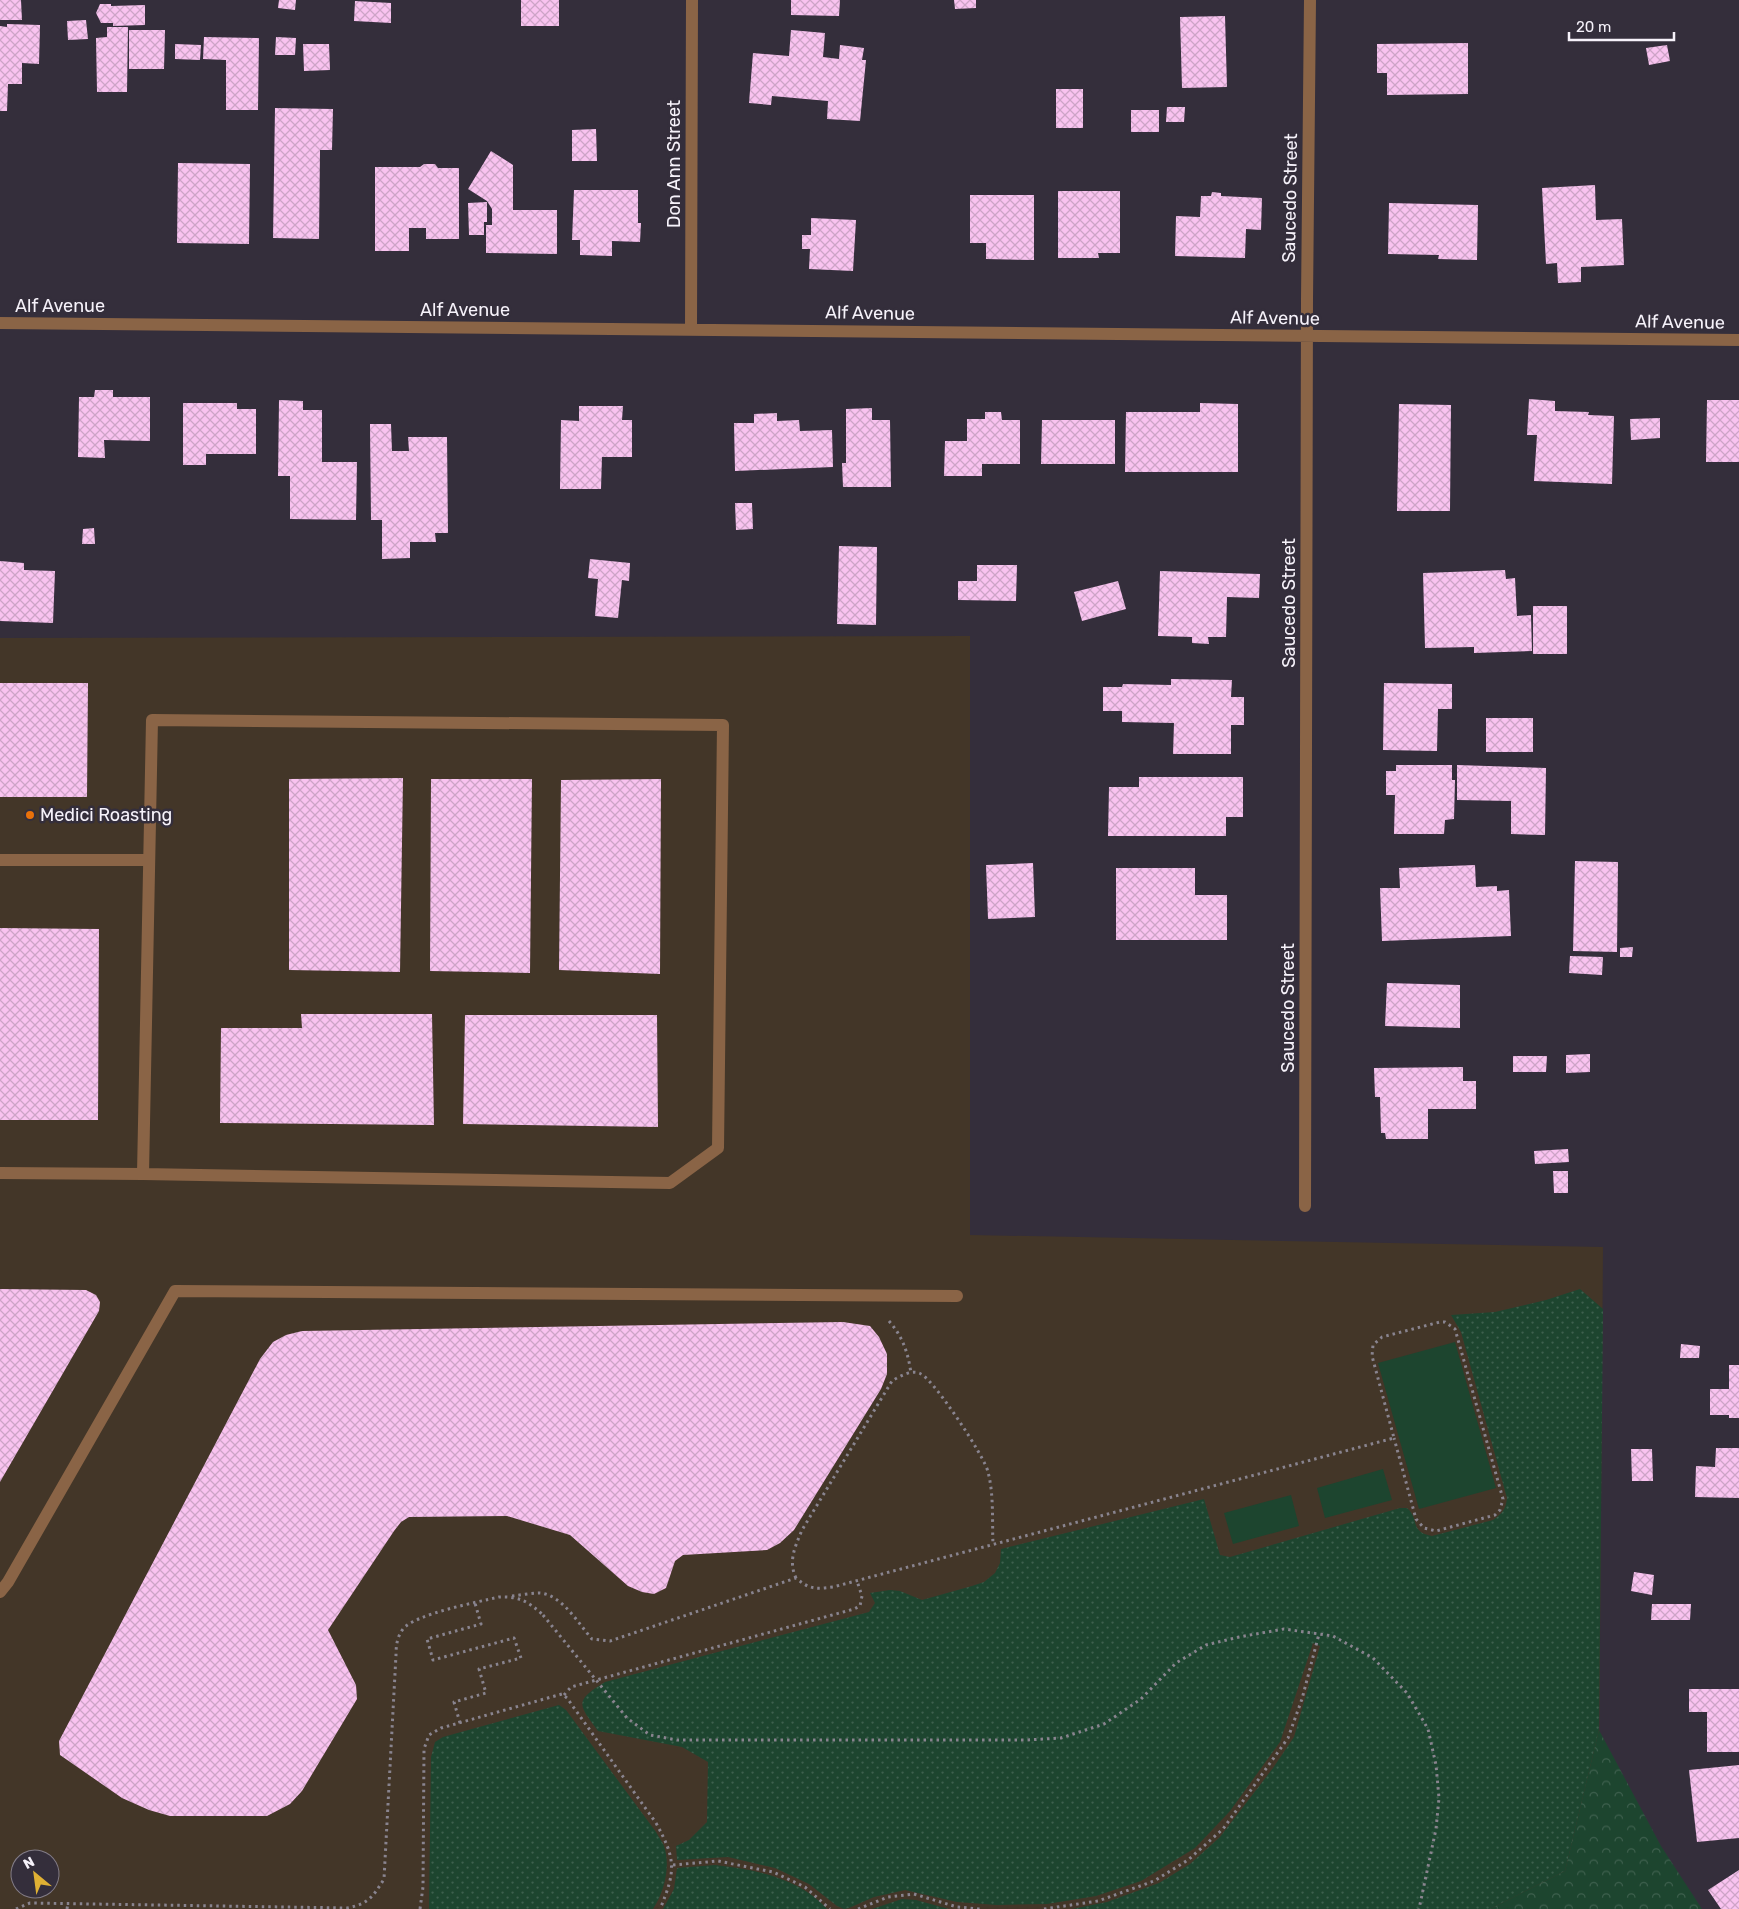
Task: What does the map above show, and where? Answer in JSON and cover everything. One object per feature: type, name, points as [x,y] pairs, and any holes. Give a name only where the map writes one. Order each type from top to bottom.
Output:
[{"type":"street","name":"Don Ann Street","points":[[691,329],[692,0]]},
{"type":"street","name":"Saucedo Street","points":[[1305,1206],[1307,336],[1310,0]]},
{"type":"street","name":"Alf Avenue","points":[[0,323],[1739,340]]},
{"type":"street","points":[[0,1173],[670,1183],[718,1148],[723,725],[152,720],[148,860],[144,1174]]},
{"type":"street","points":[[0,860],[148,860]]},
{"type":"street","points":[[0,1592],[8,1582],[175,1291],[957,1296]]},
{"type":"path","points":[[859,1296],[874,1305],[898,1331],[906,1347],[911,1372]]},
{"type":"path","points":[[1445,1322],[1455,1329],[1503,1499],[1500,1510],[1495,1514],[1436,1530],[1430,1531],[1424,1528],[1416,1519],[1391,1438],[1372,1356],[1373,1345],[1382,1337],[1445,1322]]},
{"type":"path","points":[[993,1545],[991,1490],[988,1471],[983,1457],[933,1384],[921,1373],[911,1372],[900,1375],[892,1381],[802,1530],[792,1555],[793,1571],[796,1578],[807,1587],[818,1589],[833,1587],[1001,1543],[1391,1438]]},
{"type":"path","points":[[16,1909],[30,1903],[347,1908],[361,1905],[375,1895],[384,1879],[397,1641],[409,1623],[417,1619],[499,1597],[539,1593],[551,1595],[560,1602],[592,1639],[610,1641],[796,1578]]},
{"type":"path","points":[[420,1909],[423,1887],[424,1749],[430,1735],[441,1728],[564,1695],[571,1687],[854,1609],[860,1606],[862,1596],[857,1581]]},
{"type":"path","points":[[512,1596],[526,1600],[543,1615],[627,1718],[650,1735],[677,1740],[1026,1740],[1061,1738],[1104,1724],[1141,1699],[1176,1663],[1206,1645],[1284,1629],[1333,1636],[1373,1658],[1407,1693],[1428,1729],[1436,1765],[1439,1798],[1436,1829],[1419,1909]]},
{"type":"path","points":[[460,1723],[454,1702],[486,1693],[479,1670],[521,1658],[514,1638],[433,1660],[427,1639],[481,1624],[475,1603]]},
{"type":"path","points":[[1044,1909],[1098,1901],[1154,1881],[1188,1860],[1223,1829],[1288,1738],[1302,1699],[1319,1634]]},
{"type":"path","points":[[564,1695],[656,1823],[667,1843],[673,1864],[671,1880],[660,1909]]},
{"type":"path","points":[[673,1864],[718,1861],[773,1872],[806,1887],[830,1909]]},
{"type":"path","points":[[858,1909],[888,1897],[914,1894],[957,1908],[980,1909]]},
{"type":"path","points":[[67,1909],[68,1904]]},
{"type":"shaded area","points":[[970,636],[970,1235],[1603,1247],[1598,1909],[0,1909],[0,638]]},
{"type":"green space","points":[[1580,1289],[1603,1309],[1599,1730],[1565,1871],[1490,1909],[1072,1909],[1107,1902],[1159,1883],[1190,1864],[1220,1837],[1273,1768],[1294,1737],[1320,1646],[1313,1643],[1280,1742],[1230,1811],[1195,1848],[1141,1881],[1096,1896],[1047,1904],[997,1905],[957,1902],[905,1890],[874,1897],[844,1909],[837,1906],[809,1884],[775,1868],[728,1857],[677,1860],[676,1846],[689,1840],[707,1822],[708,1762],[682,1747],[598,1731],[583,1709],[582,1704],[588,1694],[605,1682],[869,1612],[875,1603],[870,1593],[890,1590],[900,1591],[922,1600],[972,1586],[984,1582],[995,1573],[1000,1563],[1001,1549],[1204,1499],[1220,1555],[1230,1557],[1400,1508],[1407,1508],[1413,1516],[1417,1528],[1425,1534],[1432,1536],[1493,1520],[1503,1511],[1507,1498],[1461,1332],[1451,1315],[1495,1312],[1546,1300]]},
{"type":"green space","points":[[1455,1342],[1496,1488],[1419,1509],[1378,1363]]},
{"type":"green space","points":[[1383,1469],[1392,1500],[1325,1518],[1317,1488]]},
{"type":"green space","points":[[1291,1495],[1299,1526],[1233,1544],[1224,1513]]},
{"type":"green space","points":[[559,1705],[566,1710],[663,1844],[667,1862],[665,1879],[653,1909],[429,1909],[431,1757],[435,1742],[443,1737]]},
{"type":"green space","points":[[1599,1730],[1661,1846],[1702,1909],[1490,1909],[1565,1871]]},
{"type":"green space","points":[[715,1865],[745,1869],[776,1877],[804,1890],[827,1909],[663,1909],[674,1889],[677,1868]]},
{"type":"green space","points":[[902,1899],[916,1900],[949,1909],[872,1909]]},
{"type":"building","points":[[0,0],[21,0],[22,20],[0,20]]},
{"type":"building","points":[[279,0],[296,0],[295,10],[278,8]]},
{"type":"building","points":[[521,0],[559,0],[559,26],[521,26]]},
{"type":"building","points":[[791,0],[840,0],[839,16],[791,15]]},
{"type":"building","points":[[954,0],[976,0],[976,8],[955,9]]},
{"type":"building","points":[[355,1],[391,3],[391,23],[354,21]]},
{"type":"building","points":[[100,4],[111,4],[111,6],[145,5],[145,25],[113,26],[113,23],[101,23],[96,13]]},
{"type":"building","points":[[1225,16],[1227,87],[1182,88],[1180,17]]},
{"type":"building","points":[[86,20],[88,39],[68,40],[67,21]]},
{"type":"building","points":[[7,24],[40,25],[39,64],[22,63],[22,84],[8,84],[7,111],[0,111],[0,26],[7,27]]},
{"type":"building","points":[[107,27],[128,27],[127,92],[97,92],[96,38],[107,37]]},
{"type":"building","points":[[129,30],[165,30],[164,69],[129,69]]},
{"type":"building","points":[[791,30],[825,33],[823,57],[839,59],[840,45],[864,48],[862,60],[866,60],[860,121],[827,119],[828,101],[772,96],[771,105],[749,103],[753,53],[789,56]]},
{"type":"building","points":[[204,37],[259,38],[258,110],[226,110],[226,60],[203,59]]},
{"type":"building","points":[[276,37],[296,38],[295,55],[275,55]]},
{"type":"building","points":[[1468,43],[1468,94],[1387,95],[1387,73],[1377,73],[1377,44]]},
{"type":"building","points":[[175,44],[201,45],[200,60],[175,59]]},
{"type":"building","points":[[303,44],[329,44],[330,70],[304,71]]},
{"type":"building","points":[[1667,45],[1670,61],[1649,65],[1646,48]]},
{"type":"building","points":[[1056,89],[1083,89],[1083,128],[1056,128]]},
{"type":"building","points":[[1167,107],[1185,107],[1184,122],[1166,122]]},
{"type":"building","points":[[275,108],[333,109],[332,150],[320,150],[319,239],[273,238]]},
{"type":"building","points":[[1131,110],[1159,110],[1159,132],[1131,132]]},
{"type":"building","points":[[596,129],[597,161],[572,161],[572,130]]},
{"type":"building","points":[[491,151],[513,165],[513,210],[557,210],[557,254],[486,253],[486,225],[492,225],[492,209],[487,201],[468,189]]},
{"type":"building","points":[[178,163],[250,164],[249,244],[177,243]]},
{"type":"building","points":[[424,164],[435,164],[438,168],[459,168],[459,239],[426,239],[426,228],[409,228],[409,251],[375,251],[375,167],[420,167]]},
{"type":"building","points":[[1595,185],[1596,220],[1622,219],[1624,265],[1581,267],[1581,282],[1558,283],[1557,263],[1546,264],[1542,188]]},
{"type":"building","points":[[574,190],[638,190],[638,223],[641,223],[640,242],[612,241],[612,256],[580,255],[580,240],[572,240]]},
{"type":"building","points":[[1058,191],[1120,191],[1120,253],[1098,253],[1099,258],[1058,258]]},
{"type":"building","points":[[1212,192],[1221,193],[1221,196],[1262,198],[1261,230],[1246,229],[1245,258],[1175,256],[1176,216],[1200,217],[1201,196],[1211,196]]},
{"type":"building","points":[[970,195],[1034,195],[1034,260],[986,259],[986,243],[970,243]]},
{"type":"building","points":[[487,202],[487,222],[484,222],[484,235],[469,235],[468,203]]},
{"type":"building","points":[[1389,203],[1478,205],[1477,260],[1438,259],[1439,255],[1388,254]]},
{"type":"building","points":[[811,218],[856,220],[853,271],[809,269],[810,249],[802,249],[802,235],[811,235]]},
{"type":"building","points":[[95,390],[113,390],[113,397],[150,397],[150,441],[104,440],[105,458],[78,457],[79,397],[94,397]]},
{"type":"building","points":[[1529,399],[1555,401],[1555,411],[1589,412],[1588,415],[1614,416],[1612,484],[1534,481],[1537,435],[1527,435]]},
{"type":"building","points":[[279,400],[303,401],[303,410],[322,410],[322,462],[357,462],[356,520],[290,519],[290,476],[278,476]]},
{"type":"building","points":[[1707,400],[1739,400],[1739,462],[1706,462]]},
{"type":"building","points":[[183,403],[237,403],[237,409],[256,409],[256,454],[206,454],[206,465],[183,465]]},
{"type":"building","points":[[1200,403],[1238,404],[1238,472],[1125,472],[1126,412],[1200,412]]},
{"type":"building","points":[[1399,404],[1451,405],[1450,511],[1397,511]]},
{"type":"building","points":[[579,406],[623,406],[622,420],[632,420],[632,457],[602,457],[601,489],[560,489],[561,420],[579,421]]},
{"type":"building","points":[[872,408],[872,420],[890,420],[891,487],[843,487],[842,463],[846,463],[846,409]]},
{"type":"building","points":[[985,412],[1001,412],[1002,420],[1020,420],[1020,464],[982,464],[982,476],[944,476],[945,441],[967,441],[967,419],[985,419]]},
{"type":"building","points":[[777,413],[777,421],[799,420],[800,431],[832,430],[833,467],[735,471],[734,423],[754,423],[754,414]]},
{"type":"building","points":[[1660,418],[1660,438],[1631,440],[1630,419]]},
{"type":"building","points":[[1042,420],[1115,420],[1115,464],[1041,464]]},
{"type":"building","points":[[370,424],[391,424],[392,451],[409,451],[408,437],[447,437],[448,533],[435,533],[436,542],[410,542],[410,558],[382,559],[382,520],[371,520]]},
{"type":"building","points":[[735,503],[752,503],[753,529],[736,530]]},
{"type":"building","points":[[94,528],[95,544],[82,544],[83,529]]},
{"type":"building","points":[[839,546],[877,547],[876,625],[837,624]]},
{"type":"building","points":[[590,559],[630,563],[629,581],[622,580],[618,618],[595,616],[598,579],[588,578]]},
{"type":"building","points":[[0,561],[24,563],[24,570],[55,571],[53,623],[0,621]]},
{"type":"building","points":[[977,565],[1017,565],[1016,601],[958,600],[958,581],[977,581]]},
{"type":"building","points":[[1505,570],[1506,579],[1515,578],[1517,616],[1531,615],[1532,651],[1474,653],[1474,647],[1425,648],[1423,573]]},
{"type":"building","points":[[1160,571],[1260,574],[1259,598],[1227,597],[1226,637],[1208,637],[1209,644],[1192,643],[1192,637],[1158,636]]},
{"type":"building","points":[[1118,581],[1126,609],[1082,621],[1074,592]]},
{"type":"building","points":[[1533,606],[1567,606],[1567,654],[1533,654]]},
{"type":"building","points":[[1171,679],[1232,680],[1231,697],[1244,697],[1244,725],[1231,725],[1231,754],[1173,754],[1174,723],[1122,722],[1122,711],[1103,711],[1103,687],[1122,687],[1123,684],[1171,685]]},
{"type":"building","points":[[0,683],[88,683],[87,797],[0,797]]},
{"type":"building","points":[[1384,683],[1452,684],[1452,709],[1438,709],[1437,751],[1383,750]]},
{"type":"building","points":[[1486,718],[1533,718],[1533,752],[1486,752]]},
{"type":"building","points":[[1396,765],[1452,765],[1452,780],[1455,780],[1454,819],[1445,820],[1444,834],[1394,834],[1395,795],[1386,795],[1386,771],[1396,771]]},
{"type":"building","points":[[1457,765],[1546,768],[1545,835],[1511,834],[1511,801],[1457,800]]},
{"type":"building","points":[[1139,777],[1243,777],[1243,817],[1226,817],[1226,836],[1108,836],[1109,787],[1139,787]]},
{"type":"building","points":[[403,778],[400,972],[289,970],[289,779]]},
{"type":"building","points":[[431,779],[532,779],[530,973],[430,971]]},
{"type":"building","points":[[661,779],[660,974],[559,970],[561,780]]},
{"type":"building","points":[[1575,861],[1618,862],[1617,952],[1573,951]]},
{"type":"building","points":[[1033,863],[1035,917],[988,919],[986,865]]},
{"type":"building","points":[[1475,865],[1476,887],[1497,886],[1497,891],[1509,890],[1511,936],[1382,941],[1380,888],[1400,888],[1399,868]]},
{"type":"building","points":[[1116,868],[1195,868],[1195,895],[1227,895],[1227,940],[1116,940]]},
{"type":"building","points":[[0,928],[99,929],[98,1120],[0,1120]]},
{"type":"building","points":[[1633,947],[1632,957],[1620,957],[1620,948]]},
{"type":"building","points":[[1570,956],[1603,957],[1602,975],[1569,973]]},
{"type":"building","points":[[1387,983],[1460,985],[1460,1028],[1385,1026]]},
{"type":"building","points":[[301,1014],[432,1014],[434,1125],[220,1123],[221,1028],[302,1028]]},
{"type":"building","points":[[465,1015],[657,1015],[658,1127],[463,1124]]},
{"type":"building","points":[[1590,1054],[1590,1072],[1566,1073],[1566,1055]]},
{"type":"building","points":[[1513,1056],[1547,1056],[1546,1072],[1513,1072]]},
{"type":"building","points":[[1463,1067],[1463,1081],[1476,1081],[1476,1109],[1428,1109],[1428,1139],[1386,1139],[1385,1133],[1381,1133],[1380,1097],[1375,1097],[1374,1068]]},
{"type":"building","points":[[1568,1149],[1569,1162],[1535,1164],[1534,1151]]},
{"type":"building","points":[[1553,1171],[1568,1171],[1568,1193],[1554,1193]]},
{"type":"building","points":[[0,1289],[86,1290],[96,1295],[100,1302],[99,1311],[0,1482]]},
{"type":"building","points":[[843,1322],[870,1326],[879,1337],[887,1354],[887,1374],[881,1389],[794,1530],[780,1543],[767,1550],[683,1555],[675,1561],[666,1588],[654,1594],[642,1592],[628,1586],[570,1535],[507,1516],[409,1517],[401,1522],[394,1531],[328,1630],[356,1685],[357,1699],[302,1791],[290,1804],[267,1816],[170,1816],[149,1810],[122,1798],[60,1755],[59,1741],[260,1359],[273,1342],[286,1335],[302,1331]]},
{"type":"building","points":[[1681,1344],[1700,1346],[1699,1358],[1680,1358]]},
{"type":"building","points":[[1729,1365],[1739,1365],[1739,1418],[1729,1418],[1729,1415],[1710,1415],[1710,1389],[1729,1389]]},
{"type":"building","points":[[1716,1448],[1739,1448],[1739,1498],[1695,1497],[1696,1466],[1715,1467]]},
{"type":"building","points":[[1631,1449],[1652,1449],[1653,1481],[1632,1481]]},
{"type":"building","points":[[1634,1572],[1654,1575],[1652,1595],[1631,1591]]},
{"type":"building","points":[[1652,1604],[1691,1604],[1690,1620],[1651,1620]]},
{"type":"building","points":[[1689,1689],[1739,1689],[1739,1752],[1707,1752],[1707,1712],[1689,1712]]},
{"type":"building","points":[[1739,1765],[1739,1838],[1697,1842],[1689,1770]]},
{"type":"building","points":[[1739,1870],[1739,1909],[1721,1909],[1708,1890]]},
{"type":"place","name":"Medici Roasting","points":[[30,815]]}]
